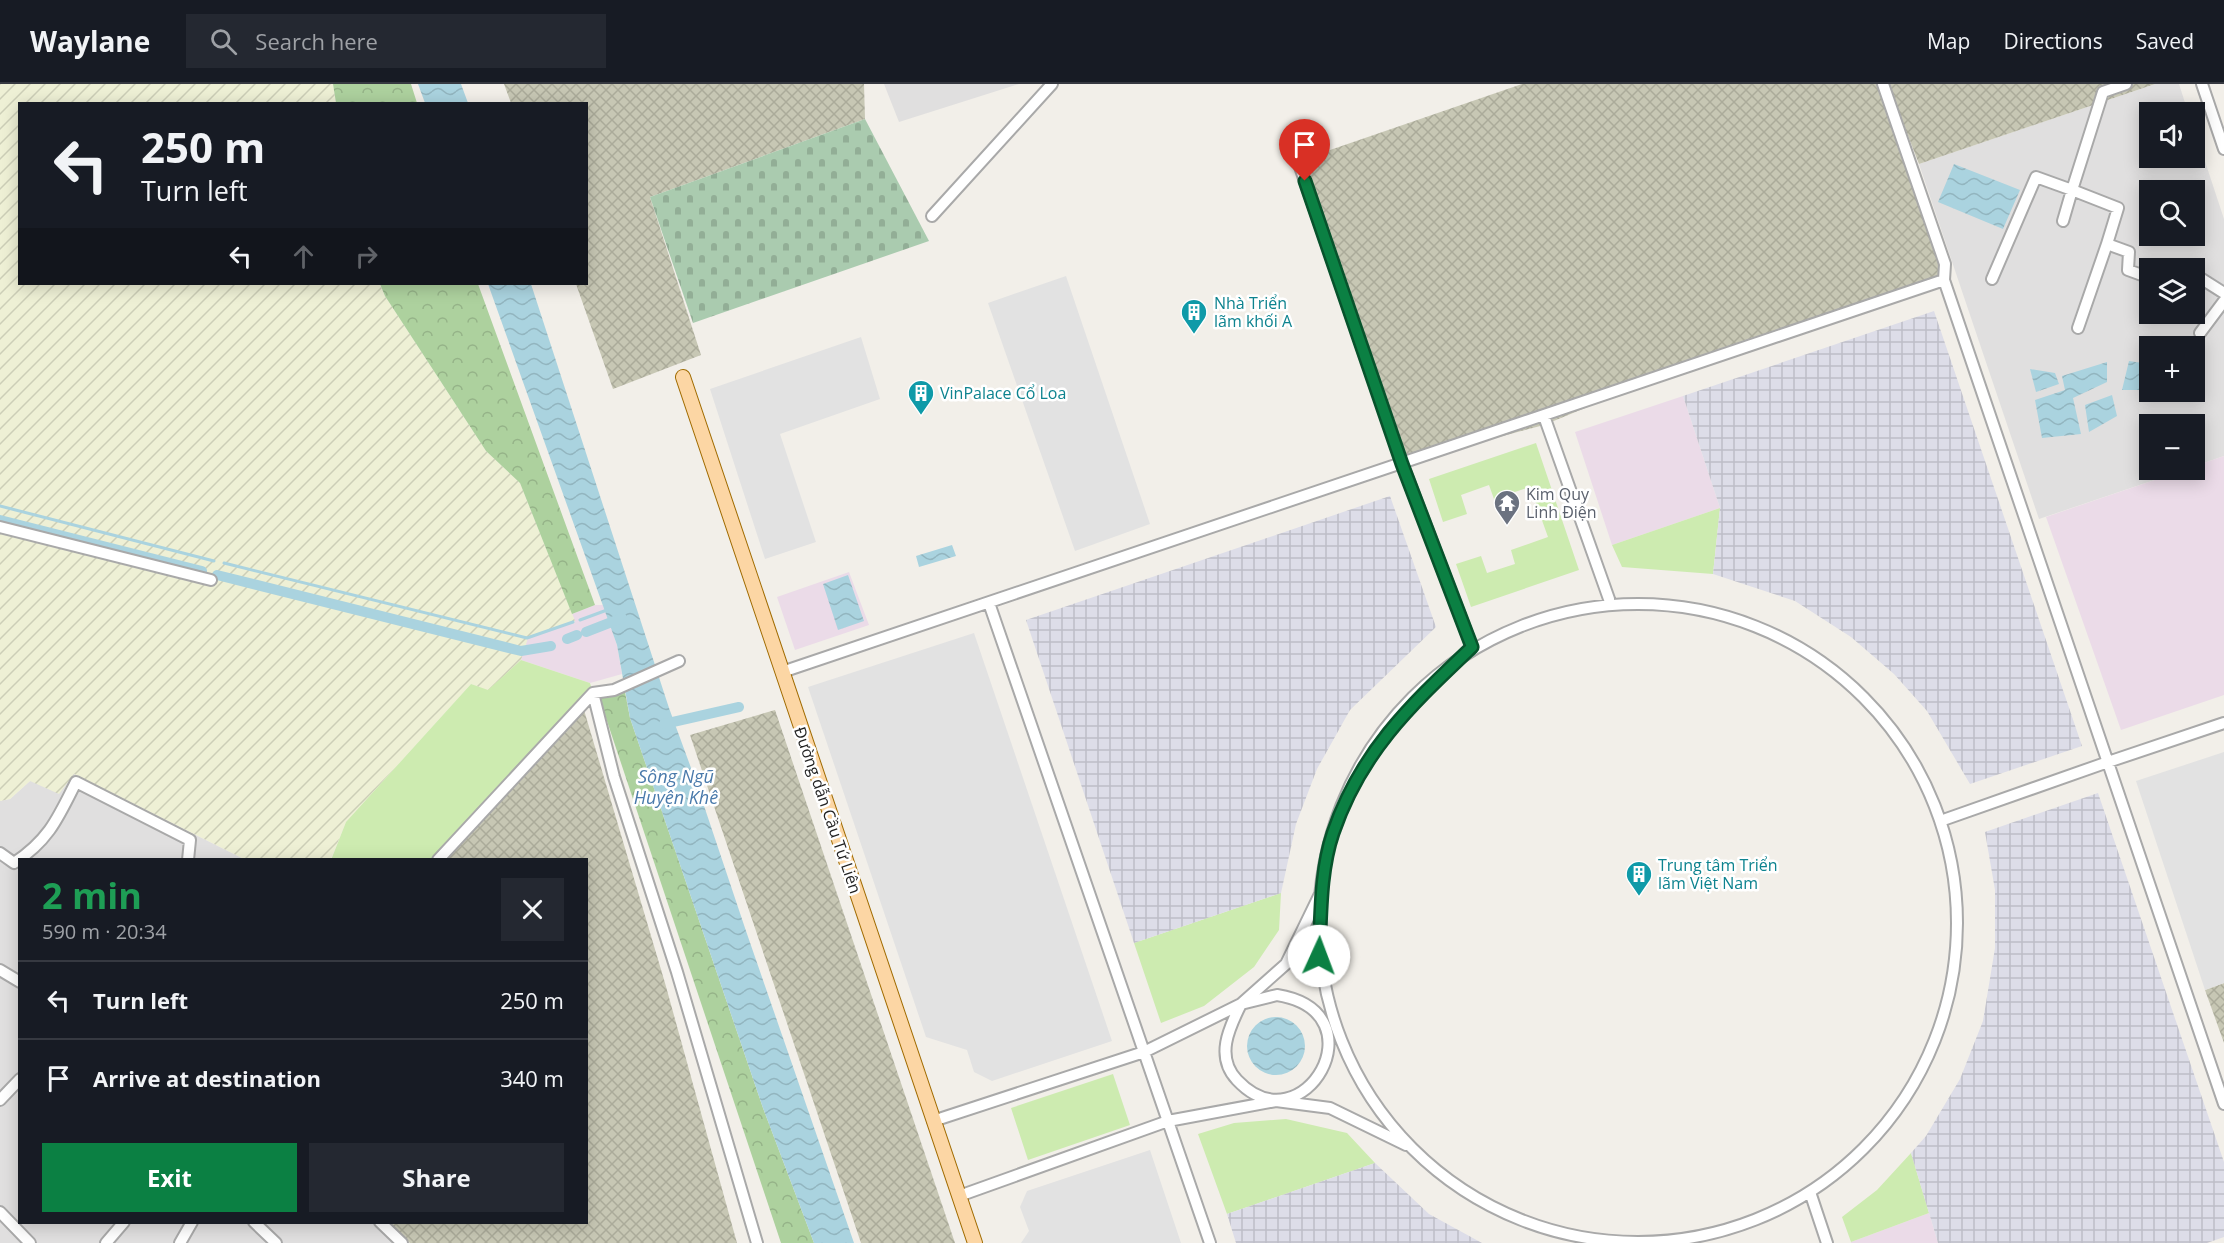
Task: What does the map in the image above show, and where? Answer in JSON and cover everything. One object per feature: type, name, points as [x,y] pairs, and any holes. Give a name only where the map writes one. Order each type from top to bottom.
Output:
[{"type":"main road","name":"Đường dẫn Cầu Tứ Liên","points":[[683,377],[975,1243]]},
{"type":"street","points":[[932,216],[1052,84]]},
{"type":"street","points":[[1883,84],[1945,264],[1944,280],[2224,1104]]},
{"type":"street","points":[[2063,221],[2103,92],[2127,84]]},
{"type":"street","points":[[2202,84],[2224,149]]},
{"type":"street","points":[[1298,161],[1402,464],[1472,647]]},
{"type":"street","points":[[1992,279],[2036,177],[2118,208],[2078,328]]},
{"type":"street","points":[[2107,244],[2128,252],[2128,270],[2139,274]]},
{"type":"street","points":[[782,672],[1944,280]]},
{"type":"street","points":[[2205,281],[2224,293]]},
{"type":"street","points":[[2200,333],[2224,301]]},
{"type":"street","points":[[1544,416],[1609,599]]},
{"type":"street","points":[[0,527],[211,580]]},
{"type":"street","points":[[933,1121],[1144,1052],[1241,1004],[1277,995],[1293,998],[1307,1006],[1327,1027],[1372,1107],[1415,1150],[1454,1183],[1496,1204],[1558,1228],[1596,1238],[1670,1242],[1772,1215],[1811,1195],[1837,1178],[1871,1144],[1904,1098],[1926,1060],[1951,987],[1960,931],[1946,819],[1914,763],[1884,718],[1794,649],[1744,624],[1693,603],[1609,599],[1551,615],[1472,647],[1387,732],[1358,777],[1333,834],[1322,891],[1319,956],[1327,1027],[1328,1048],[1325,1064],[1318,1078],[1306,1089],[1292,1096],[1168,1121],[959,1196]]},
{"type":"street","points":[[989,603],[1210,1243]]},
{"type":"street","points":[[440,858],[593,693],[614,690],[679,661]]},
{"type":"street","points":[[593,693],[614,777],[677,972],[757,1243]]},
{"type":"street","points":[[1946,819],[2224,723]]},
{"type":"street","points":[[20,858],[43,840],[52,828],[76,782],[190,840],[188,858]]},
{"type":"street","points":[[0,853],[14,863],[18,860]]},
{"type":"street","points":[[1322,891],[1286,964],[1241,1004],[1227,1032],[1225,1047],[1227,1063],[1235,1078],[1246,1089],[1260,1096],[1276,1101],[1330,1108],[1415,1150]]},
{"type":"street","points":[[0,970],[18,981]]},
{"type":"street","points":[[0,1100],[18,1081]]},
{"type":"street","points":[[1811,1195],[1827,1243]]},
{"type":"street","points":[[0,1212],[30,1243]]},
{"type":"street","points":[[106,1243],[122,1224]]},
{"type":"street","points":[[180,1243],[191,1224]]},
{"type":"street","points":[[257,1224],[276,1243]]},
{"type":"street","points":[[382,1224],[402,1243]]},
{"type":"shaded area","points":[[0,84],[333,84],[336,102],[18,102],[18,285],[380,285],[385,296],[486,451],[520,483],[575,621],[528,638],[521,660],[488,691],[471,684],[346,822],[331,858],[242,858],[74,774],[59,794],[30,781],[10,799],[0,801]]},
{"type":"shaded area","points":[[504,84],[864,84],[865,119],[650,197],[701,355],[613,389],[576,285],[588,285],[588,102],[511,102]]},
{"type":"shaded area","points":[[884,84],[1019,84],[899,122]]},
{"type":"shaded area","points":[[1522,84],[1883,84],[1945,264],[1944,280],[1660,377],[1544,425],[1402,463],[1298,161]]},
{"type":"shaded area","points":[[1888,84],[2155,84],[1919,164]]},
{"type":"shaded area","points":[[2155,84],[2179,84],[2185,102],[2139,102],[2139,168],[2205,168],[2205,161],[2224,219],[2224,456],[2205,463],[2205,414],[2139,414],[2139,480],[2154,480],[2039,519],[1919,164]]},
{"type":"shaded area","points":[[1066,276],[1150,524],[1075,551],[988,303]]},
{"type":"shaded area","points":[[1934,311],[2082,746],[1970,784],[1927,711],[1894,674],[1851,637],[1795,601],[1713,574],[1720,508],[1683,396]]},
{"type":"shaded area","points":[[861,337],[880,399],[780,434],[816,542],[765,559],[710,389]]},
{"type":"shaded area","points":[[1683,396],[1720,508],[1612,545],[1575,432]]},
{"type":"shaded area","points":[[2224,456],[2224,695],[2121,730],[2046,517],[2155,480],[2205,480],[2205,463]]},
{"type":"shaded area","points":[[1390,496],[1436,627],[1350,710],[1317,769],[1296,824],[1281,893],[1134,943],[1026,620]]},
{"type":"shaded area","points":[[849,572],[869,625],[795,650],[777,597]]},
{"type":"shaded area","points":[[595,605],[603,605],[617,645],[622,674],[590,683],[521,660],[527,638],[575,622],[572,614]]},
{"type":"shaded area","points":[[974,633],[1112,1041],[992,1081],[974,1072],[967,1050],[926,1037],[808,687]]},
{"type":"shaded area","points":[[584,710],[665,983],[737,1243],[410,1243],[388,1224],[588,1224],[588,858],[434,858]]},
{"type":"shaded area","points":[[775,710],[955,1243],[861,1243],[690,735]]},
{"type":"shaded area","points":[[2224,752],[2224,983],[2205,990],[2136,781]]},
{"type":"shaded area","points":[[74,774],[242,858],[18,858],[18,1224],[388,1224],[410,1243],[0,1243],[0,801],[10,799],[30,781]]},
{"type":"shaded area","points":[[2098,793],[2224,1162],[2224,1237],[2207,1243],[1938,1243],[1911,1153],[1926,1136],[1960,1079],[1983,1021],[1995,948],[1995,890],[1985,832]]},
{"type":"shaded area","points":[[2224,983],[2224,1043],[2205,990]]},
{"type":"shaded area","points":[[1150,1150],[1181,1243],[1021,1243],[1029,1231],[1020,1207],[1027,1191]]},
{"type":"shaded area","points":[[1375,1163],[1429,1214],[1482,1243],[1236,1243],[1227,1214]]},
{"type":"shaded area","points":[[1929,1213],[1938,1243],[1851,1243],[1851,1242]]},
{"type":"green space","points":[[333,84],[411,84],[417,102],[336,102]]},
{"type":"green space","points":[[865,119],[929,241],[693,323],[650,197]]},
{"type":"green space","points":[[380,285],[478,285],[595,605],[572,614],[520,483],[486,451],[385,296]]},
{"type":"green space","points":[[1536,443],[1579,570],[1471,607],[1456,564],[1481,556],[1487,573],[1515,564],[1511,550],[1548,537],[1530,487],[1494,499],[1489,485],[1461,495],[1467,514],[1443,522],[1429,479]]},
{"type":"green space","points":[[1720,508],[1713,574],[1622,567],[1612,545]]},
{"type":"green space","points":[[521,660],[590,683],[593,693],[439,858],[332,858],[346,822],[471,684],[488,690]]},
{"type":"green space","points":[[625,692],[630,718],[763,1108],[814,1243],[781,1243],[599,697]]},
{"type":"green space","points":[[1281,893],[1279,930],[1254,967],[1204,1006],[1161,1023],[1134,943]]},
{"type":"green space","points":[[1113,1074],[1130,1125],[1028,1160],[1011,1108]]},
{"type":"green space","points":[[1286,1119],[1347,1133],[1375,1163],[1227,1214],[1198,1134],[1234,1123]]},
{"type":"green space","points":[[1911,1153],[1929,1213],[1851,1242],[1842,1217],[1877,1190]]},
{"type":"water","points":[[418,84],[461,84],[468,102],[425,102]]},
{"type":"water","points":[[1954,164],[2020,190],[2003,229],[1938,202]]},
{"type":"water","name":"Sông Ngũ Huyện Khê","points":[[488,285],[531,285],[669,708],[854,1243],[814,1243],[763,1108],[630,718],[617,645]]},
{"type":"water","points":[[2129,361],[2139,362],[2139,390],[2122,390]]},
{"type":"water","points":[[2107,362],[2107,382],[2073,398],[2081,434],[2042,438],[2035,400],[2065,390],[2062,376]]},
{"type":"water","points":[[2030,369],[2055,373],[2059,384],[2036,392]]},
{"type":"water","points":[[2112,395],[2117,416],[2089,432],[2085,405]]},
{"type":"water","points":[[952,545],[956,556],[919,567],[916,556]]},
{"type":"water","points":[[848,575],[864,621],[838,630],[823,584]]},
{"type":"water","points":[[1276,1017],[1287,1019],[1300,1030],[1305,1046],[1303,1057],[1292,1070],[1276,1075],[1265,1073],[1252,1062],[1247,1046],[1249,1035],[1260,1022]]},
{"type":"waterway","points":[[0,506],[214,561]]},
{"type":"waterway","points":[[0,520],[202,571]]},
{"type":"waterway","points":[[224,563],[527,638],[573,622]]},
{"type":"waterway","points":[[217,575],[521,651],[551,646]]},
{"type":"waterway","points":[[580,620],[607,610]]},
{"type":"waterway","points":[[586,632],[622,618]]},
{"type":"waterway","points":[[567,639],[577,635]]},
{"type":"waterway","points":[[664,724],[739,707]]},
{"type":"place","name":"Nhà Triển lãm khối A","points":[[1194,335]]},
{"type":"place","name":"VinPalace Cổ Loa","points":[[921,416]]},
{"type":"place","name":"Kim Quy Linh Điện","points":[[1507,526]]},
{"type":"place","name":"Trung tâm Triển lãm Việt Nam","points":[[1639,897]]},
{"type":"route","points":[[1305,181],[1402,464],[1472,647],[1387,732],[1358,777],[1333,834],[1322,891],[1319,956]]}]
